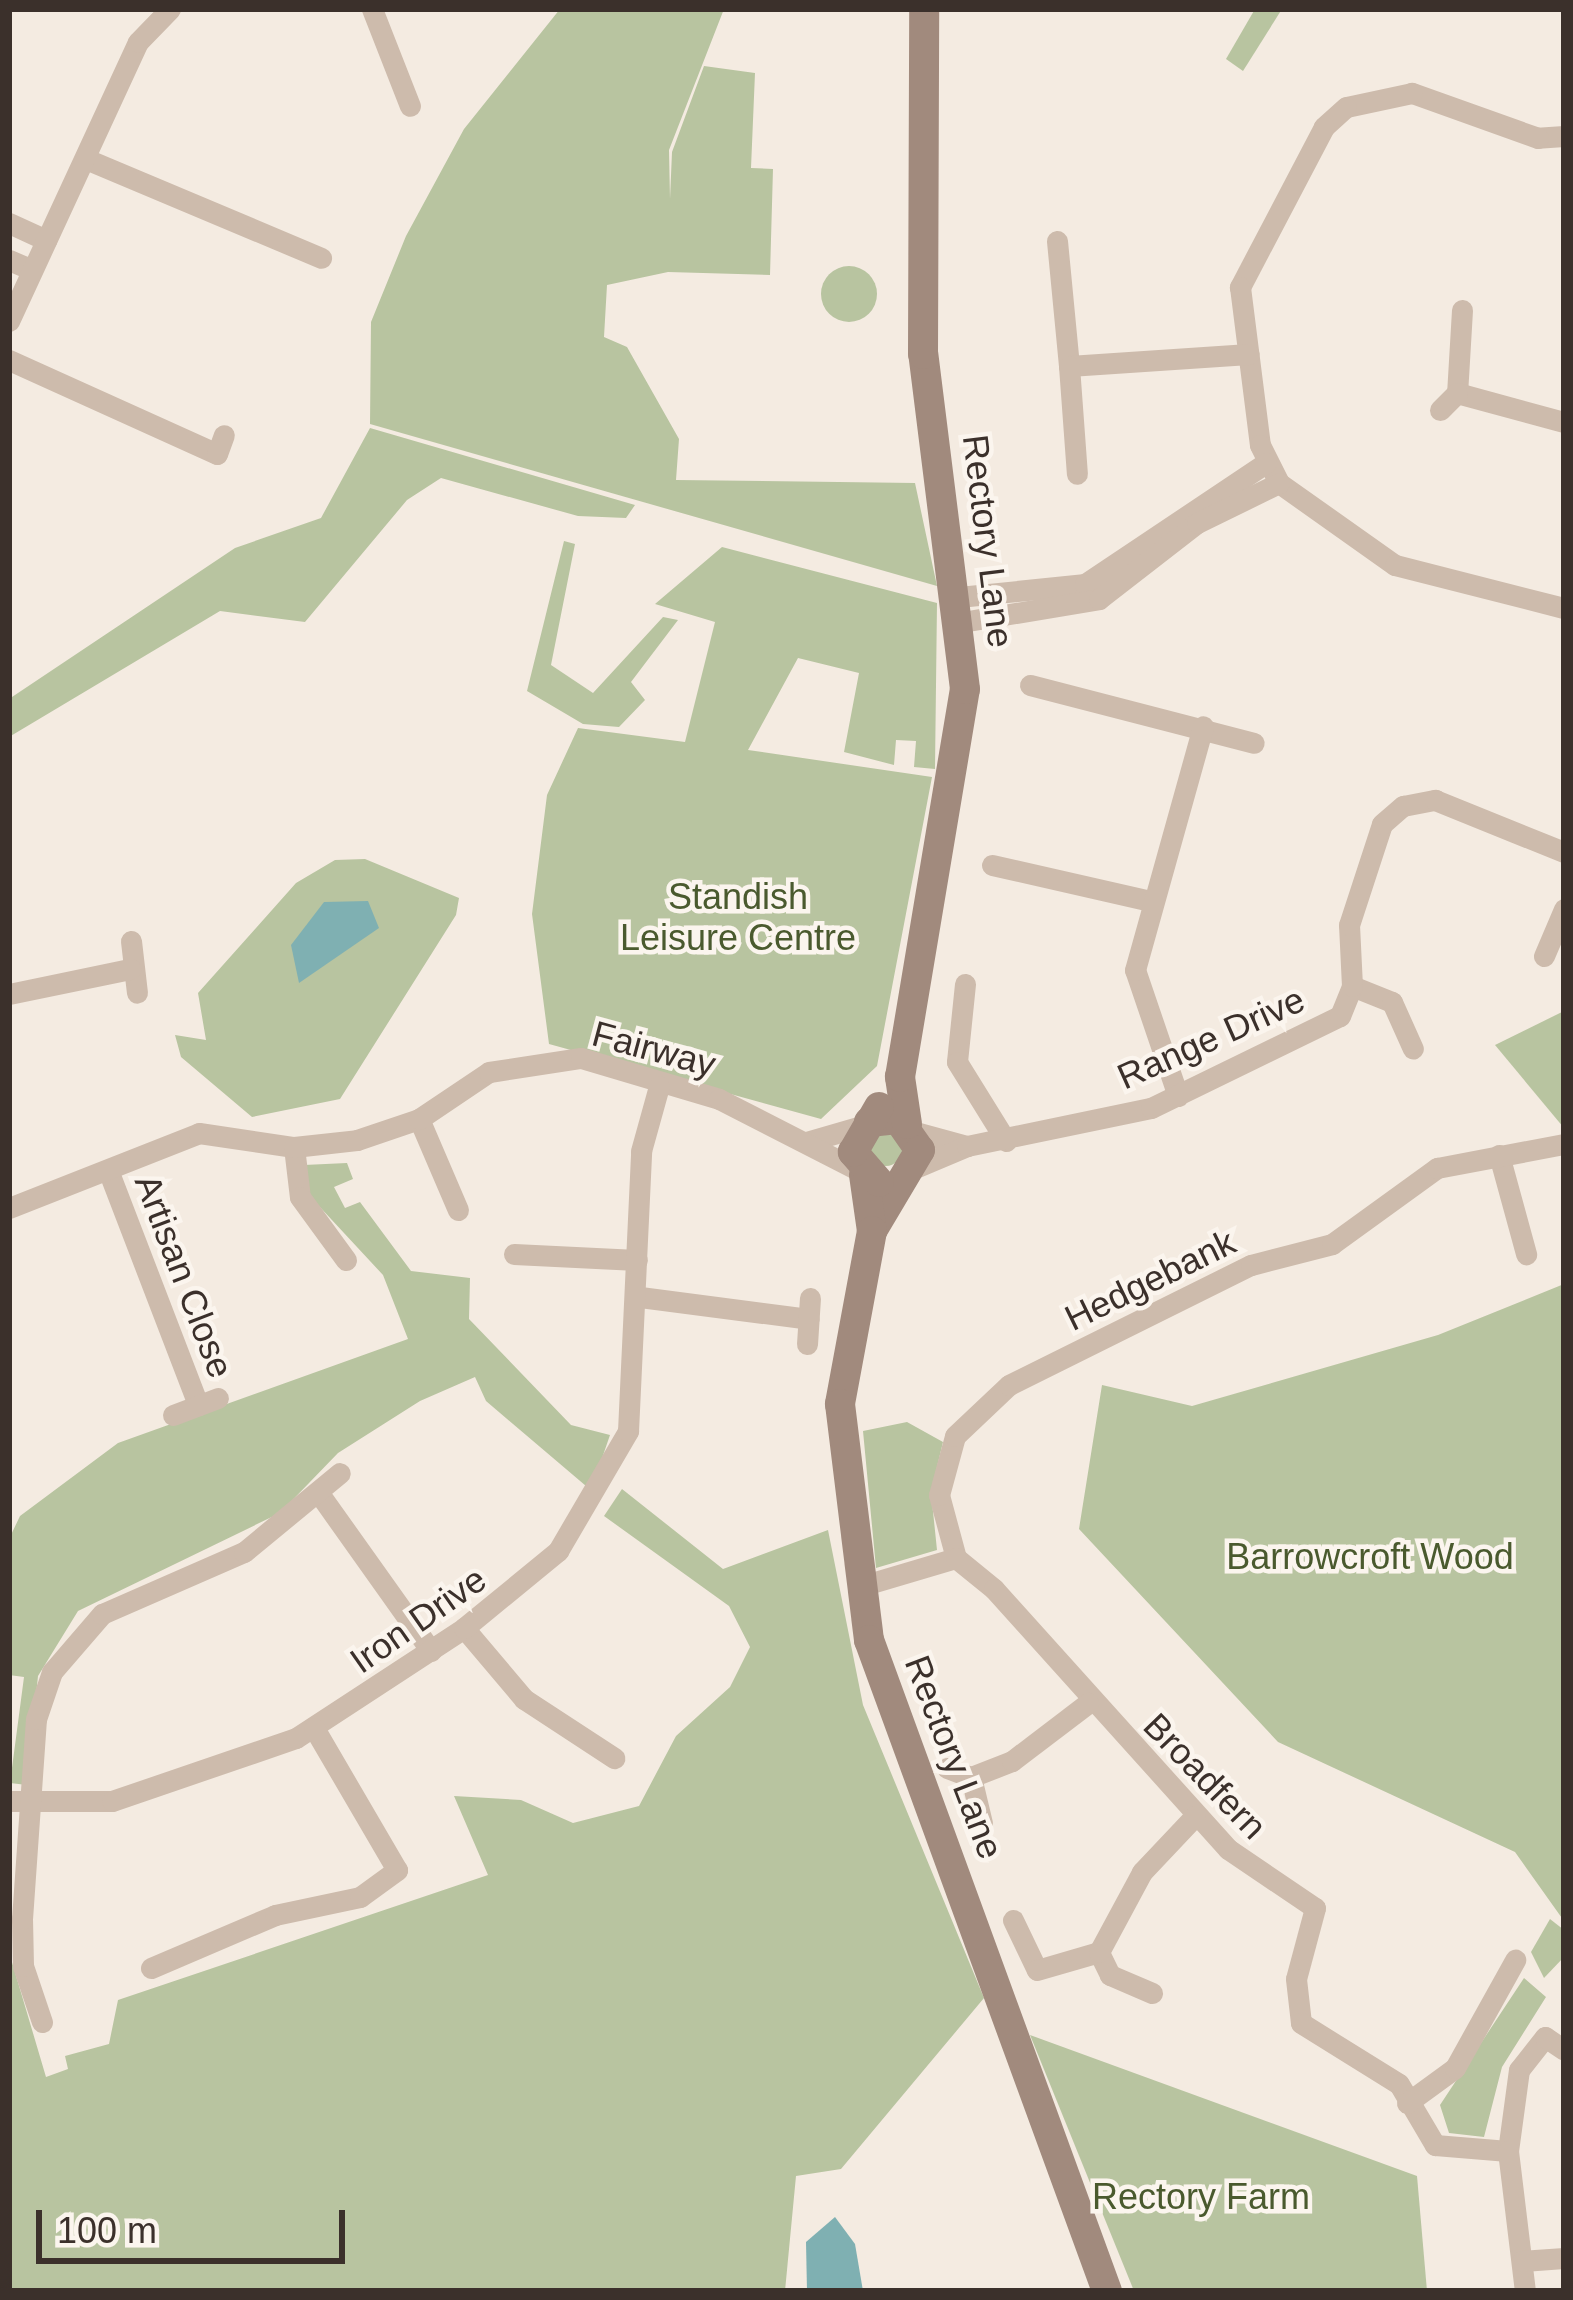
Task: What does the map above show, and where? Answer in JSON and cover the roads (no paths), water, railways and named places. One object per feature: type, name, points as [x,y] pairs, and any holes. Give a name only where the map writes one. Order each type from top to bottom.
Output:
[{"type":"main road","name":"Rectory Lane","points":[[872,1231],[911,1172],[911,1128],[900,1077],[964,728],[961,609],[923,354],[924,9]]},
{"type":"main road","name":"Rectory Lane","points":[[900,1077],[854,1142],[872,1231],[839,1404],[858,1588],[889,1707],[1107,2291]]},
{"type":"main road","points":[[867,1123],[911,1128]]},
{"type":"main road","points":[[862,1173],[911,1172]]},
{"type":"street","points":[[372,9],[410,106]]},
{"type":"street","points":[[9,321],[158,13]]},
{"type":"street","points":[[1563,604],[1395,565],[1279,483],[1266,463],[1240,287],[1324,127],[1346,107],[1412,93],[1538,138],[1564,136]]},
{"type":"street","points":[[86,159],[321,258]]},
{"type":"street","points":[[9,224],[46,240]]},
{"type":"street","points":[[1058,242],[1077,474]]},
{"type":"street","points":[[9,260],[32,270]]},
{"type":"street","points":[[1439,410],[1457,392],[1462,310]]},
{"type":"street","points":[[1069,366],[1250,354]]},
{"type":"street","points":[[9,360],[217,454],[224,435]]},
{"type":"street","points":[[1457,392],[1478,407],[1564,422]]},
{"type":"street","points":[[961,609],[1082,606],[1148,548],[1266,463]]},
{"type":"street","points":[[1148,548],[1279,483]]},
{"type":"street","points":[[1030,685],[1203,726],[1254,743]]},
{"type":"street","points":[[1178,1096],[1135,970],[1146,900],[1203,726]]},
{"type":"street","name":"Range Drive","points":[[911,1172],[967,1146],[1006,1141],[1178,1096],[1340,1016],[1352,986],[1348,925],[1382,824],[1403,806],[1435,800],[1564,851]]},
{"type":"street","points":[[992,865],[1146,900]]},
{"type":"street","points":[[1544,956],[1564,909]]},
{"type":"street","points":[[131,941],[130,969],[137,993]]},
{"type":"street","points":[[9,994],[130,969]]},
{"type":"street","points":[[965,984],[957,1063],[1006,1141]]},
{"type":"street","name":"Range Drive","points":[[1352,986],[1392,1002],[1413,1049]]},
{"type":"street","name":"Fairway","points":[[9,1208],[199,1133],[294,1147],[419,1119],[489,1072],[580,1058],[659,1086],[719,1100],[862,1173]]},
{"type":"street","name":"Iron Drive","points":[[9,1802],[112,1801],[188,1781],[314,1728],[464,1628],[542,1567],[612,1475],[634,1407],[641,1150],[659,1086]]},
{"type":"street","points":[[419,1119],[458,1210]]},
{"type":"street","points":[[806,1142],[867,1123]]},
{"type":"street","name":"Range Drive","points":[[911,1128],[967,1146]]},
{"type":"street","name":"Hedgebank","points":[[956,1558],[939,1495],[975,1409],[1214,1282],[1333,1244],[1437,1168],[1564,1144]]},
{"type":"street","points":[[294,1147],[300,1197],[346,1260]]},
{"type":"street","points":[[1499,1155],[1526,1254]]},
{"type":"street","name":"Artisan Close","points":[[108,1170],[208,1401],[172,1415]]},
{"type":"street","points":[[514,1254],[637,1260]]},
{"type":"street","points":[[640,1297],[810,1308],[807,1345]]},
{"type":"street","points":[[42,2022],[23,1966],[36,1803],[36,1719],[81,1630],[244,1552],[340,1473]]},
{"type":"street","points":[[318,1492],[431,1651]]},
{"type":"street","points":[[858,1588],[956,1558]]},
{"type":"street","name":"Broadfern","points":[[956,1558],[1251,1871],[1315,1908],[1296,1978],[1301,2023],[1381,2069],[1436,2145],[1508,2151]]},
{"type":"street","points":[[464,1628],[524,1699],[614,1758]]},
{"type":"street","points":[[947,1768],[971,1778],[1044,1742],[1088,1703]]},
{"type":"street","points":[[151,1968],[275,1915],[360,1897],[397,1870],[314,1728]]},
{"type":"street","points":[[971,1778],[982,1823]]},
{"type":"street","points":[[1013,1919],[1036,1970],[1099,1952],[1142,1872],[1196,1816]]},
{"type":"street","points":[[1099,1952],[1110,1975],[1153,1994]]},
{"type":"street","points":[[1407,2103],[1455,2068],[1515,1960]]},
{"type":"street","points":[[1525,2291],[1508,2151],[1519,2070],[1545,2037],[1564,2050]]},
{"type":"street","points":[[1522,2261],[1564,2258]]},
{"type":"water","points":[[368,901],[379,928],[299,983],[291,945],[324,902]]},
{"type":"water","points":[[835,2217],[855,2244],[863,2291],[807,2291],[806,2242]]},
{"type":"park label","name":"Standish Leisure Centre","points":[[738,916]]},
{"type":"park label","name":"Barrowcroft Wood","points":[[1370,1557]]},
{"type":"park label","name":"Rectory Farm","points":[[1201,2197]]}]
